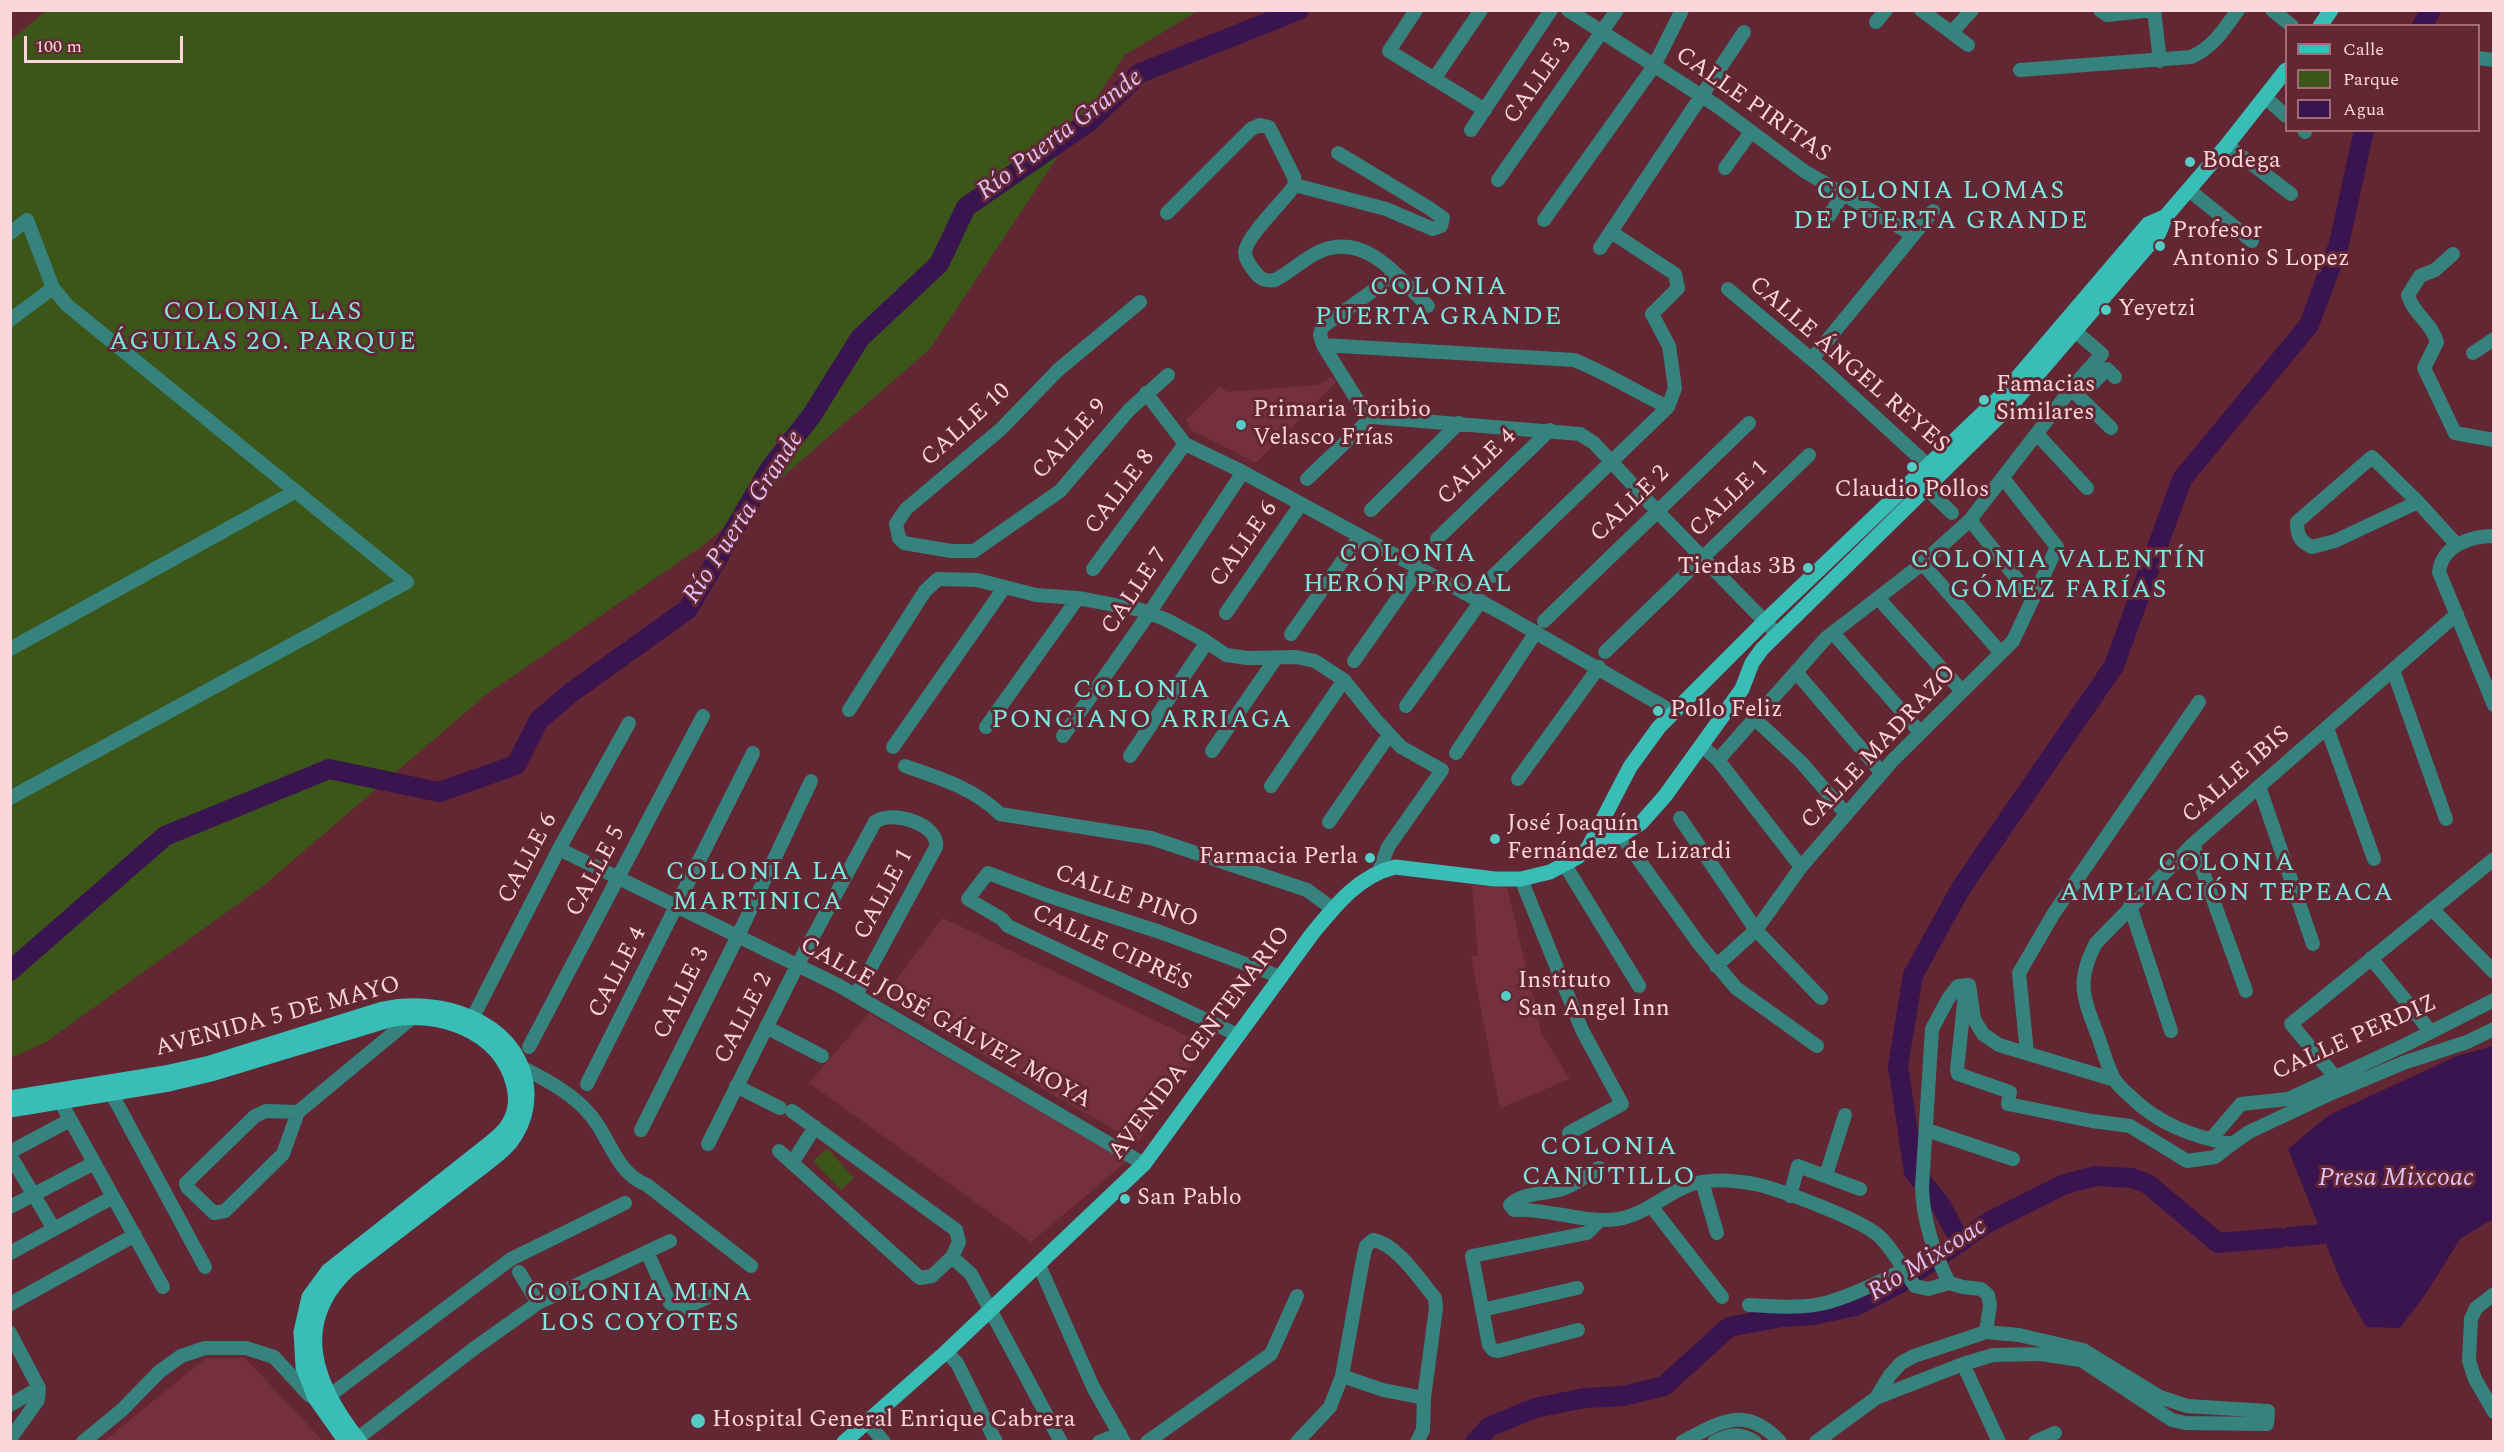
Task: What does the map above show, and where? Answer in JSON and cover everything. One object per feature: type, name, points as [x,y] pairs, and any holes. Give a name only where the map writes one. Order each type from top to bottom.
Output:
[{"type":"main road","points":[[2321,24],[2331,10]]},
{"type":"main road","name":"AVENIDA CENTENARIO","points":[[1588,848],[1638,753],[1673,712],[1764,622],[1933,470],[2013,404],[2159,232],[2166,216],[2227,145],[2285,71]]},
{"type":"main road","name":"AVENIDA CENTENARIO","points":[[844,1442],[946,1352],[1144,1164],[1331,911],[1366,878],[1379,871],[1395,867],[1495,879],[1536,877],[1565,865],[1588,848],[1621,835],[1641,823],[1703,747],[1742,689],[1752,663],[1777,634],[1926,488],[1933,470],[2004,393],[2148,224],[2166,216]]},
{"type":"main road","points":[[1738,650],[1752,663]]},
{"type":"main road","name":"AVENIDA 5 DE MAYO","points":[[10,1110],[60,1101],[210,1063],[396,1006],[431,1006],[473,1017],[505,1041],[523,1068],[527,1102],[515,1137],[506,1148],[485,1165],[417,1208]]},
{"type":"main road","name":"AVENIDA 5 DE MAYO","points":[[10,1098],[169,1084],[211,1074],[389,1020],[413,1017],[450,1024],[468,1030],[484,1040],[503,1060],[511,1076],[516,1094],[514,1113],[508,1126],[335,1282],[317,1318],[314,1347],[320,1373],[322,1397],[354,1441]]},
{"type":"street","points":[[1416,10],[1389,51],[1485,110]]},
{"type":"street","points":[[1434,79],[1481,10]]},
{"type":"street","points":[[1471,130],[1551,10]]},
{"type":"street","name":"CALLE PIRITAS","points":[[1568,10],[1702,96],[1804,171],[1913,235]]},
{"type":"street","name":"CALLE 3","points":[[1498,180],[1617,10]]},
{"type":"street","points":[[1544,220],[1654,66],[1682,10]]},
{"type":"street","points":[[1876,22],[1886,10]]},
{"type":"street","points":[[1922,10],[1968,45]]},
{"type":"street","points":[[1953,32],[1972,10]]},
{"type":"street","points":[[2100,10],[2107,15],[2153,10],[2160,61]]},
{"type":"street","points":[[2020,70],[2191,57],[2204,52],[2238,10]]},
{"type":"street","points":[[2272,10],[2290,24]]},
{"type":"street","points":[[1600,248],[1744,32]]},
{"type":"street","points":[[2265,97],[2285,115]]},
{"type":"street","points":[[1167,213],[1251,129],[1260,125],[1269,127],[1294,177],[1295,185],[1249,240],[1245,253],[1247,262],[1257,276],[1266,281],[1275,280],[1323,250],[1340,246],[1368,252],[1380,259],[1428,306]]},
{"type":"street","points":[[1725,168],[1751,132]]},
{"type":"street","points":[[2227,145],[2290,194]]},
{"type":"street","points":[[1295,185],[1386,209],[1433,229],[1441,226],[1443,218],[1429,208],[1338,153]]},
{"type":"street","points":[[2189,190],[2252,241]]},
{"type":"street","points":[[1829,216],[1843,194]]},
{"type":"street","points":[[1812,359],[1933,211]]},
{"type":"street","points":[[10,233],[27,220],[53,288],[67,305],[407,582],[10,798]]},
{"type":"street","points":[[1493,576],[1668,407],[1675,388],[1669,346],[1652,314],[1678,288],[1678,280],[1674,274],[1611,232]]},
{"type":"street","points":[[2453,254],[2435,270],[2420,276],[2408,295],[2411,307],[2434,333],[2437,342],[2424,368],[2455,433],[2493,440]]},
{"type":"street","points":[[1395,275],[1322,327],[1320,335],[1323,345],[1364,411],[1372,417],[1581,434],[1594,442],[1657,511],[1777,634]]},
{"type":"street","points":[[10,320],[53,288]]},
{"type":"street","name":"CALLE ÁNGEL REYES","points":[[1728,289],[1812,359],[1933,470]]},
{"type":"street","name":"CALLE 10","points":[[974,551],[951,551],[904,543],[899,538],[896,524],[906,509],[1001,429],[1058,370],[1140,302]]},
{"type":"street","points":[[1718,760],[1833,633],[1922,563],[1970,520],[2071,389],[2102,354],[2076,332]]},
{"type":"street","points":[[2473,353],[2493,339]]},
{"type":"street","points":[[1323,345],[1574,360],[1603,371],[1637,393],[1668,407]]},
{"type":"street","points":[[2081,378],[2091,385],[2107,369],[2115,377]]},
{"type":"street","name":"CALLE 9","points":[[974,551],[1060,491],[1146,393],[1168,375]]},
{"type":"street","points":[[2071,389],[2111,428]]},
{"type":"street","points":[[1146,393],[1185,444],[1243,472],[1481,601],[1540,627],[1599,667],[1673,712]]},
{"type":"street","points":[[1307,480],[1372,417]]},
{"type":"street","points":[[1371,510],[1459,423]]},
{"type":"street","name":"CALLE 2","points":[[1456,753],[1540,627],[1749,423]]},
{"type":"street","name":"CALLE 4","points":[[1437,539],[1550,430]]},
{"type":"street","points":[[2037,434],[2087,488]]},
{"type":"street","name":"CALLE 8","points":[[1093,569],[1185,444]]},
{"type":"street","name":"CALLE 1","points":[[1605,652],[1809,455]]},
{"type":"street","points":[[2418,502],[2335,541],[2312,547],[2301,541],[2297,532],[2297,522],[2372,457],[2418,502],[2457,545]]},
{"type":"street","name":"CALLE 7","points":[[1063,736],[1150,612],[1243,472]]},
{"type":"street","name":"CALLE MADRAZO","points":[[1716,966],[1756,930],[1801,867],[1882,772],[2013,641],[2057,547],[2003,478]]},
{"type":"street","points":[[1926,488],[1952,513]]},
{"type":"street","points":[[10,649],[296,491]]},
{"type":"street","name":"CALLE 6","points":[[1226,613],[1301,504]]},
{"type":"street","points":[[1970,520],[2033,599]]},
{"type":"street","points":[[1291,634],[1360,536]]},
{"type":"street","points":[[2493,537],[2473,538],[2457,545],[2440,564],[2439,572],[2493,705]]},
{"type":"street","points":[[1922,563],[2001,653]]},
{"type":"street","points":[[1354,661],[1419,568]]},
{"type":"street","points":[[849,710],[925,591],[938,579],[977,580],[1036,595],[1078,598],[1150,612],[1207,642],[1226,655],[1247,658],[1296,657],[1315,661],[1344,680],[1401,747],[1442,771],[1388,847],[1379,871]]},
{"type":"street","points":[[893,747],[1004,588]]},
{"type":"street","points":[[986,727],[1078,598]]},
{"type":"street","points":[[1878,598],[1962,692]]},
{"type":"street","points":[[1406,706],[1481,601]]},
{"type":"street","name":"CALLE IBIS","points":[[2222,1142],[2182,1131],[2151,1116],[2115,1080],[2089,1013],[2082,978],[2086,961],[2096,944],[2130,906],[2193,844],[2457,614]]},
{"type":"street","points":[[1833,633],[1920,732]]},
{"type":"street","points":[[1130,756],[1207,642]]},
{"type":"street","points":[[1212,751],[1276,658]]},
{"type":"street","points":[[1518,779],[1599,667]]},
{"type":"street","points":[[2393,670],[2446,819]]},
{"type":"street","points":[[1796,672],[1882,772]]},
{"type":"street","points":[[1271,786],[1344,680]]},
{"type":"street","points":[[2027,1053],[2019,974],[2054,914],[2199,702]]},
{"type":"street","name":"CALLE 5","points":[[529,1047],[703,716]]},
{"type":"street","points":[[1755,719],[1802,762],[1846,814]]},
{"type":"street","name":"CALLE 6","points":[[473,1017],[559,849],[629,723]]},
{"type":"street","points":[[2327,728],[2374,859]]},
{"type":"street","points":[[1329,822],[1389,735]]},
{"type":"street","points":[[1703,747],[1718,760],[1801,867]]},
{"type":"street","name":"CALLE 4","points":[[587,1084],[753,753]]},
{"type":"street","points":[[905,766],[956,784],[986,800],[1000,814],[1151,838],[1306,890],[1331,911]]},
{"type":"street","name":"CALLE 3","points":[[641,1130],[738,936],[811,781]]},
{"type":"street","points":[[2259,786],[2313,944]]},
{"type":"street","name":"CALLE 1","points":[[856,995],[936,847],[936,838],[933,833],[904,818],[889,816],[875,822]]},
{"type":"street","points":[[1680,818],[1756,930],[1821,998]]},
{"type":"street","name":"CALLE 2","points":[[708,1144],[797,966],[875,822]]},
{"type":"street","points":[[1621,835],[1716,966],[1736,988],[1817,1046]]},
{"type":"street","points":[[2193,844],[2246,991]]},
{"type":"street","name":"CALLE JOSÉ GÁLVEZ MOYA","points":[[559,849],[678,905],[856,995],[1144,1164]]},
{"type":"street","points":[[2336,1078],[2290,1024],[2493,859]]},
{"type":"street","points":[[1565,865],[1638,986]]},
{"type":"street","name":"CALLE PINO","points":[[968,899],[988,873],[1281,976]]},
{"type":"street","points":[[1521,879],[1582,1030],[1622,1104],[1569,1133]]},
{"type":"street","name":"CALLE CIPRÉS","points":[[968,899],[1002,919],[1008,926],[1238,1035]]},
{"type":"street","points":[[2130,906],[2171,1031]]},
{"type":"street","points":[[2432,909],[2493,972]]},
{"type":"street","points":[[2371,958],[2431,1032]]},
{"type":"street","points":[[1966,985],[1957,1070],[1960,1076],[2010,1092],[2008,1104],[2092,1121],[2130,1126],[2187,1161],[2215,1157],[2222,1142]]},
{"type":"street","points":[[1949,1282],[1936,1255],[1923,1208],[1922,1187],[1932,1029],[1948,999],[1958,986],[1969,985],[1974,1019],[1983,1034],[1999,1045],[2115,1080]]},
{"type":"street","name":"CALLE PERDIZ","points":[[2222,1142],[2241,1104],[2288,1099],[2336,1078],[2493,1000]]},
{"type":"street","points":[[298,1112],[266,1111],[255,1116],[186,1183],[187,1187],[214,1213],[225,1211],[283,1154],[298,1112],[413,1017]]},
{"type":"street","points":[[766,1027],[822,1056]]},
{"type":"street","name":"CALLE PERDIZ","points":[[2222,1142],[2403,1063],[2467,1042],[2493,1029]]},
{"type":"street","points":[[523,1068],[544,1078],[579,1103],[592,1117],[620,1164],[636,1180],[647,1185],[751,1266]]},
{"type":"street","points":[[736,1086],[786,1109],[815,1127],[956,1230],[959,1242],[952,1257],[932,1276],[920,1278],[779,1151]]},
{"type":"street","points":[[108,1088],[205,1267]]},
{"type":"street","points":[[60,1101],[164,1287]]},
{"type":"street","points":[[1826,1175],[1845,1116]]},
{"type":"street","points":[[54,1229],[10,1153],[70,1120]]},
{"type":"street","points":[[792,1163],[815,1127]]},
{"type":"street","points":[[1927,1136],[2013,1159]]},
{"type":"street","points":[[10,1208],[94,1163]]},
{"type":"street","points":[[1790,1196],[1798,1166],[1860,1189]]},
{"type":"street","points":[[1599,1168],[1566,1188],[1527,1196],[1515,1200],[1510,1205],[1514,1210],[1535,1209],[1600,1220],[1637,1214],[1684,1187],[1702,1182],[1755,1184],[1864,1225],[1881,1238],[1915,1286],[1928,1289],[1949,1282],[1963,1287],[1981,1289],[1988,1295],[1990,1305],[1986,1332]]},
{"type":"street","points":[[1702,1182],[1717,1233]]},
{"type":"street","points":[[10,1253],[114,1197]]},
{"type":"street","points":[[83,1442],[122,1410],[159,1371],[181,1356],[205,1348],[246,1348],[274,1357],[303,1389],[322,1397],[511,1259],[625,1203]]},
{"type":"street","points":[[1651,1206],[1722,1297]]},
{"type":"street","points":[[1578,1330],[1498,1351],[1493,1350],[1482,1310],[1472,1256],[1591,1232],[1600,1220]]},
{"type":"street","points":[[10,1304],[135,1235]]},
{"type":"street","points":[[1297,1442],[1330,1407],[1342,1376],[1366,1246],[1373,1240],[1385,1242],[1393,1249],[1435,1298],[1437,1308],[1424,1398],[1423,1430],[1417,1442]]},
{"type":"street","points":[[354,1441],[472,1350],[538,1303],[670,1241]]},
{"type":"street","points":[[647,1252],[670,1303],[680,1310],[724,1290]]},
{"type":"street","points":[[952,1257],[971,1274],[1061,1442]]},
{"type":"street","points":[[1039,1265],[1093,1387],[1122,1438],[1099,1442]]},
{"type":"street","points":[[1749,1305],[1798,1307],[1824,1303],[1858,1291],[1904,1270]]},
{"type":"street","points":[[519,1272],[538,1303]]},
{"type":"street","points":[[1482,1310],[1577,1288]]},
{"type":"street","points":[[2493,1294],[2476,1308],[2471,1319],[2469,1361],[2475,1379],[2493,1412]]},
{"type":"street","points":[[1147,1442],[1271,1354],[1297,1296]]},
{"type":"street","points":[[1816,1442],[1876,1398],[1963,1364],[1993,1355],[2040,1354],[2082,1360],[2172,1420],[2185,1423],[2268,1424],[2268,1411],[2187,1406],[2160,1397],[2083,1350],[2019,1335],[1986,1332],[1914,1356],[1900,1363],[1890,1374],[1876,1398]]},
{"type":"street","points":[[10,1333],[14,1350],[39,1388],[38,1400],[10,1439]]},
{"type":"street","points":[[946,1352],[957,1363],[996,1442]]},
{"type":"street","points":[[1963,1364],[1999,1442]]},
{"type":"street","points":[[1342,1376],[1383,1390],[1424,1398]]},
{"type":"street","points":[[10,1405],[39,1388]]},
{"type":"street","points":[[1682,1442],[1727,1421],[1742,1419],[1758,1422],[1780,1442]]},
{"type":"street","points":[[867,1422],[884,1442]]},
{"type":"street","points":[[2035,1442],[2055,1432]]},
{"type":"street","points":[[1714,1442],[1731,1435],[1742,1435],[1755,1442]]},
{"type":"shaded area","name":"Primaria Toribio Velasco Frías","points":[[1332,377],[1336,382],[1256,463],[1191,430],[1186,420],[1220,386],[1227,392],[1319,385]]},
{"type":"shaded area","name":"Instituto San Angel Inn","points":[[1472,885],[1507,887],[1542,1035],[1570,1079],[1500,1108],[1471,957],[1478,955]]},
{"type":"shaded area","points":[[943,918],[1206,1045],[1138,1143],[882,998]]},
{"type":"shaded area","points":[[869,1013],[1127,1161],[1031,1242],[809,1083]]},
{"type":"shaded area","points":[[206,1358],[245,1358],[323,1441],[104,1441]]},
{"type":"green space","points":[[47,10],[1198,11],[1125,55],[930,349],[705,544],[487,694],[263,886],[46,1042],[11,1058],[10,41]]},
{"type":"green space","points":[[827,1148],[854,1178],[841,1190],[813,1161]]},
{"type":"water","name":"Presa Mixcoac","points":[[2493,1046],[2493,1219],[2460,1239],[2425,1295],[2400,1328],[2366,1327],[2342,1284],[2288,1149],[2329,1115],[2457,1056]]},
{"type":"waterway","name":"Río Puerta Grande","points":[[10,971],[165,836],[329,769],[439,792],[516,765],[539,720],[572,692],[688,609],[769,470],[812,415],[860,338],[939,264],[966,207],[1090,121],[1140,73],[1299,10]]},
{"type":"waterway","points":[[2423,24],[2431,10]]},
{"type":"waterway","points":[[1961,1242],[1940,1204],[1914,1172],[1898,1066],[1913,975],[1961,888],[2114,666],[2182,479],[2309,325],[2339,244],[2364,132]]},
{"type":"waterway","name":"Río Mixcoac","points":[[1475,1442],[1489,1427],[1535,1408],[1585,1398],[1623,1396],[1664,1386],[1729,1327],[1782,1317],[1813,1315],[1855,1306],[1900,1283],[1987,1223],[2065,1184],[2096,1176],[2132,1178],[2148,1184],[2218,1243],[2279,1238]]},
{"type":"waterway","name":"Río Mixcoac","points":[[2290,1237],[2323,1234]]},
{"type":"place","name":"Bodega","points":[[2190,162]]},
{"type":"place","name":"Profesor Antonio S Lopez","points":[[2160,246]]},
{"type":"place","name":"Yeyetzi","points":[[2106,310]]},
{"type":"place","name":"Famacias Similares","points":[[1984,400]]},
{"type":"place","name":"Primaria Toribio Velasco Frías","points":[[1241,425]]},
{"type":"place","name":"Claudio Pollos","points":[[1912,467]]},
{"type":"place","name":"Tiendas 3B","points":[[1808,568]]},
{"type":"place","name":"Pollo Feliz","points":[[1658,711]]},
{"type":"place","name":"José Joaquín Fernández de Lizardi","points":[[1495,839]]},
{"type":"place","name":"Farmacia Perla","points":[[1370,858]]},
{"type":"place","name":"Instituto San Angel Inn","points":[[1506,996]]},
{"type":"place","name":"San Pablo","points":[[1125,1199]]},
{"type":"place","name":"Hospital General Enrique Cabrera","points":[[698,1421]]},
{"type":"district","name":"COLONIA LOMAS DE PUERTA GRANDE","points":[[1941,208]]},
{"type":"district","name":"COLONIA PUERTA GRANDE","points":[[1439,304]]},
{"type":"district","name":"COLONIA LAS ÁGUILAS 2O. PARQUE","points":[[263,329]]},
{"type":"district","name":"COLONIA HERÓN PROAL","points":[[1408,571]]},
{"type":"district","name":"COLONIA VALENTÍN GÓMEZ FARÍAS","points":[[2059,577]]},
{"type":"district","name":"COLONIA PONCIANO ARRIAGA","points":[[1142,707]]},
{"type":"district","name":"COLONIA AMPLIACIÓN TEPEACA","points":[[2227,880]]},
{"type":"district","name":"COLONIA LA MARTINICA","points":[[758,889]]},
{"type":"district","name":"COLONIA CANUTILLO","points":[[1609,1164]]},
{"type":"district","name":"COLONIA MINA LOS COYOTES","points":[[640,1310]]}]
